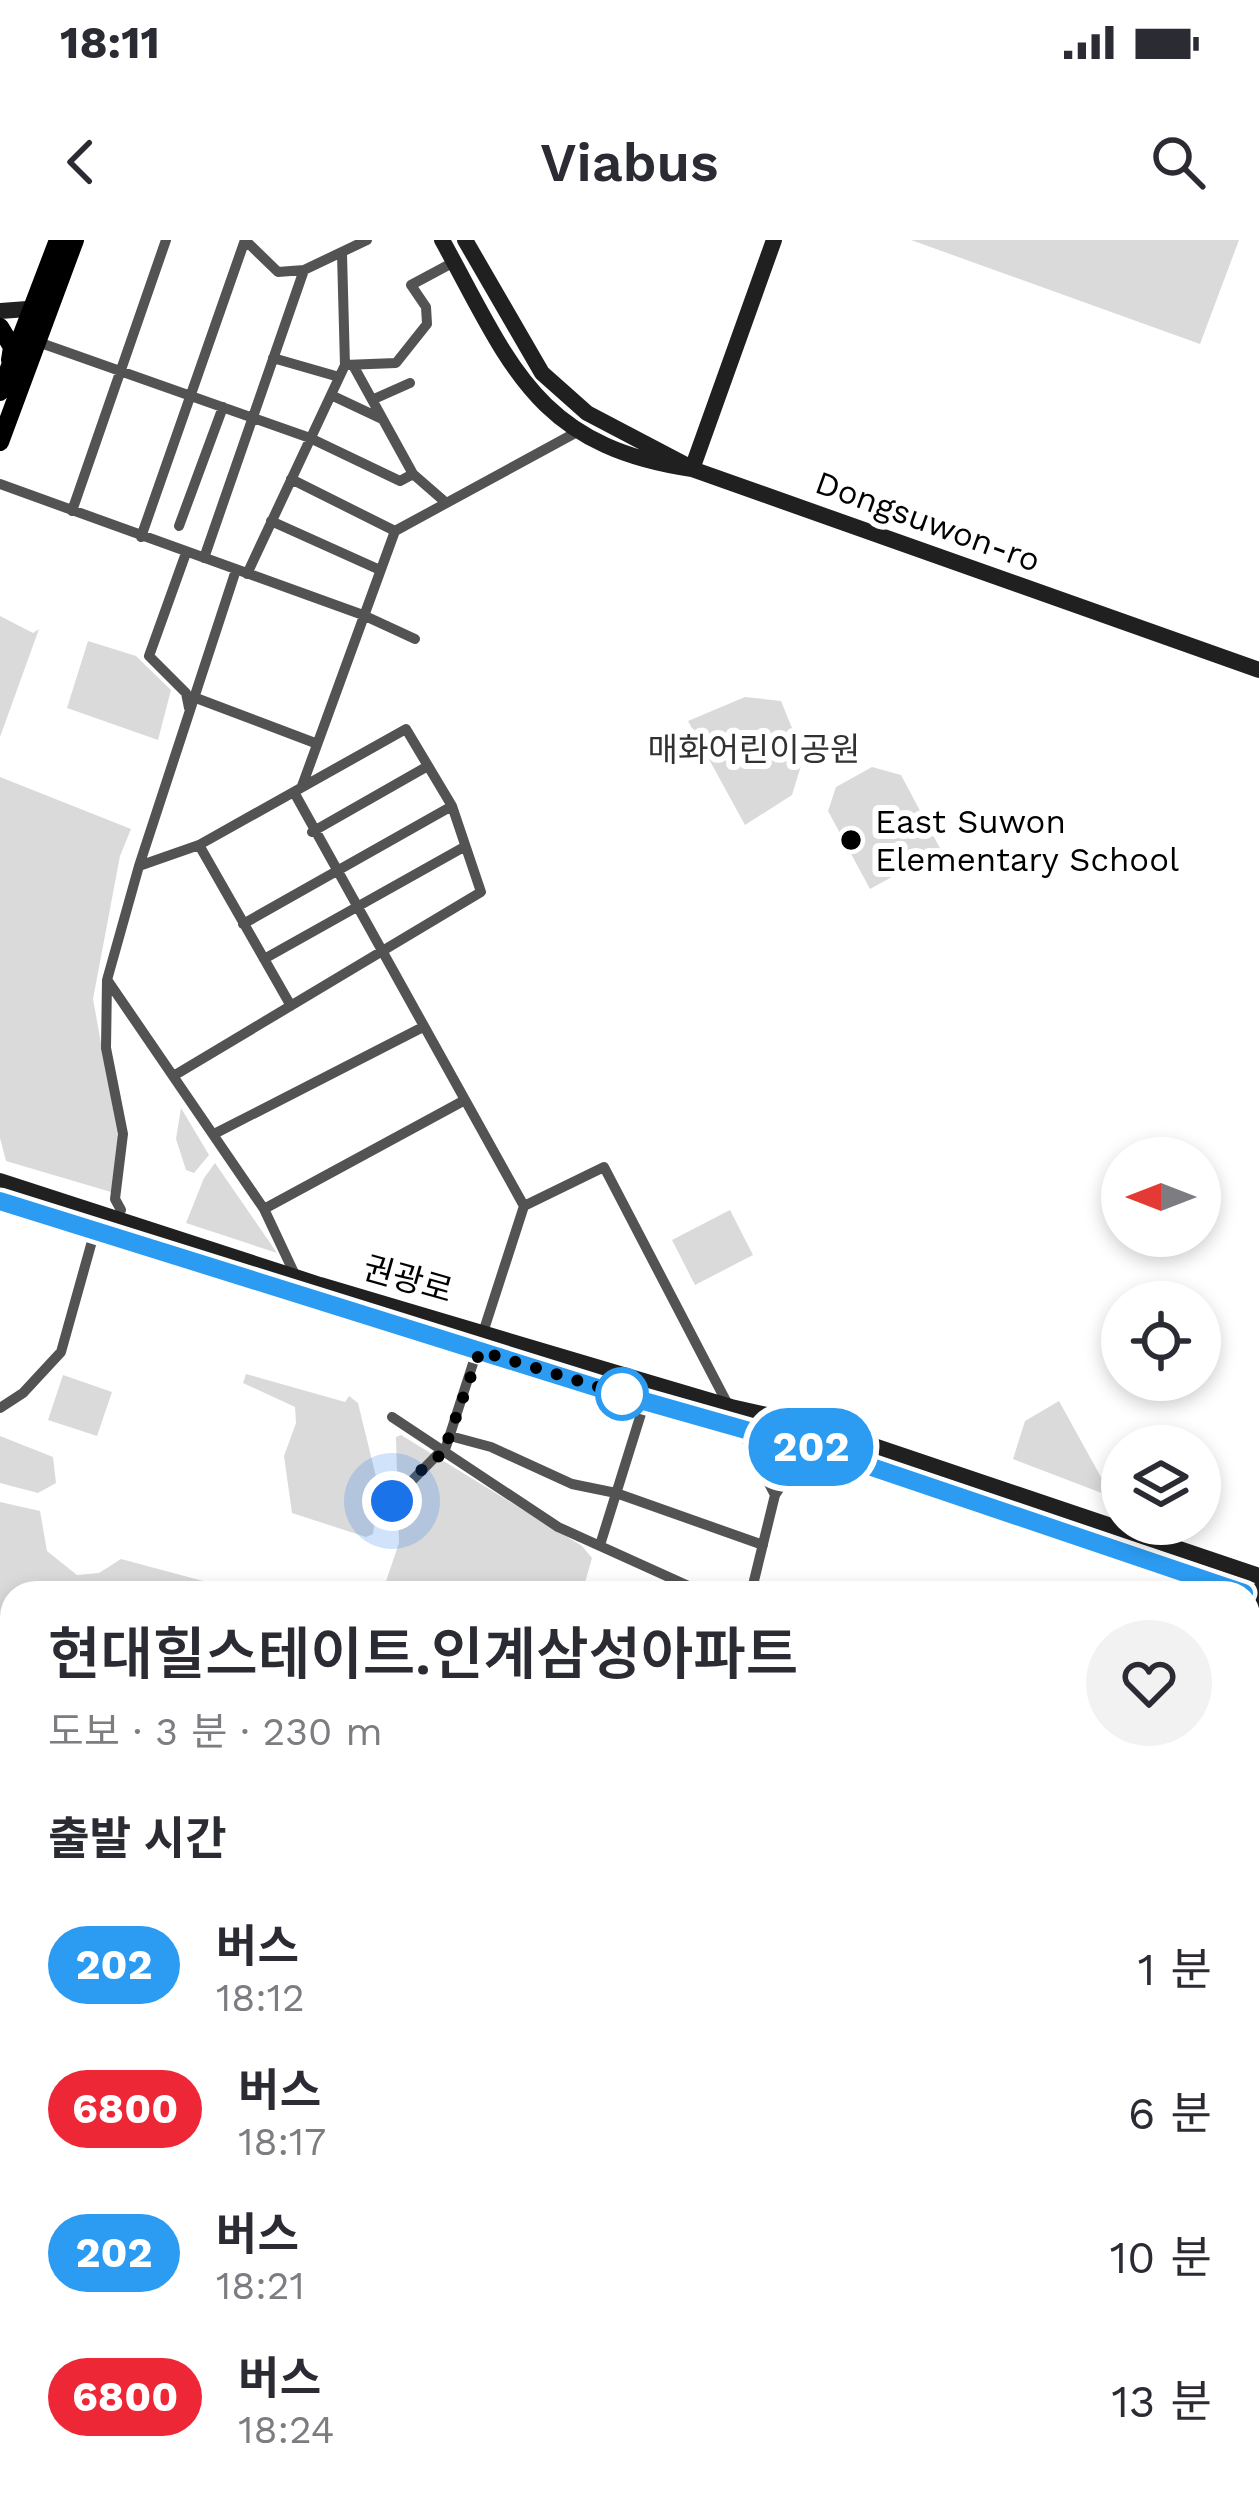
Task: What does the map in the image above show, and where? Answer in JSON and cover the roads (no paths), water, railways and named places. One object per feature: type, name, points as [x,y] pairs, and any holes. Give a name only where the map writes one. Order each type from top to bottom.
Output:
[{"type":"main road","points":[[0,442],[38,342],[58,240]]},
{"type":"main road","points":[[0,392],[75,240]]},
{"type":"main road","points":[[0,326],[12,347],[9,370]]},
{"type":"street","points":[[72,511],[166,240]]},
{"type":"street","points":[[141,537],[245,240],[278,272],[304,270],[367,240]]},
{"type":"street","name":"Dongsuwon-ro","points":[[442,240],[502,356],[527,389],[577,431],[653,463],[692,469],[1259,670]]},
{"type":"street","points":[[466,240],[512,328],[554,385],[587,413],[692,469],[774,240]]},
{"type":"street","points":[[122,1210],[115,1199],[123,1134],[106,1048],[107,980],[192,703],[242,572],[346,370],[342,254]]},
{"type":"street","points":[[273,358],[346,370],[396,363],[427,324],[427,307],[411,286],[454,262]]},
{"type":"street","points":[[204,558],[304,270]]},
{"type":"street","points":[[0,311],[42,308]]},
{"type":"street","points":[[38,342],[310,438],[400,481],[413,474]]},
{"type":"street","points":[[346,370],[374,399],[413,474],[444,501]]},
{"type":"street","points":[[374,399],[410,383]]},
{"type":"street","points":[[331,395],[385,421]]},
{"type":"street","points":[[179,526],[223,407]]},
{"type":"street","points":[[392,1501],[442,1452],[450,1436],[524,1206],[333,871],[312,832],[298,790],[394,531],[577,431]]},
{"type":"street","points":[[291,479],[394,531]]},
{"type":"street","points":[[0,484],[363,615],[415,639]]},
{"type":"street","points":[[271,521],[380,569]]},
{"type":"street","points":[[187,553],[149,656],[192,703],[315,743]]},
{"type":"street","points":[[139,866],[199,845],[406,729],[452,806],[481,892],[175,1076]]},
{"type":"street","points":[[312,832],[428,766]]},
{"type":"street","points":[[243,924],[452,806]]},
{"type":"street","points":[[199,845],[291,1006]]},
{"type":"street","points":[[264,958],[464,847]]},
{"type":"street","points":[[107,980],[264,1209],[296,1276]]},
{"type":"street","points":[[214,1134],[423,1027]]},
{"type":"street","points":[[264,1209],[465,1100]]},
{"type":"street","points":[[524,1206],[604,1167],[775,1495]]},
{"type":"street","points":[[0,1171],[122,1210],[150,1228]]},
{"type":"street","points":[[0,1181],[151,1249]]},
{"type":"street","points":[[0,1197],[68,1210]]},
{"type":"street","points":[[0,1197],[94,1234],[483,1342],[645,1401],[808,1446],[1211,1581]]},
{"type":"street","name":"권광로","points":[[68,1210],[150,1228],[483,1342],[892,1451],[1259,1576]]},
{"type":"street","points":[[0,1408],[23,1393],[61,1352],[94,1234]]},
{"type":"street","points":[[600,1546],[645,1401]]},
{"type":"street","points":[[392,1418],[527,1509],[677,1581]]},
{"type":"street","points":[[450,1436],[491,1447],[572,1484],[616,1493],[763,1545]]},
{"type":"street","points":[[754,1581],[775,1495],[808,1446]]},
{"type":"place","name":"East Suwon Elementary School","points":[[851,840]]},
{"type":"park label","name":"매화어린이공원","points":[[754,749]]}]
